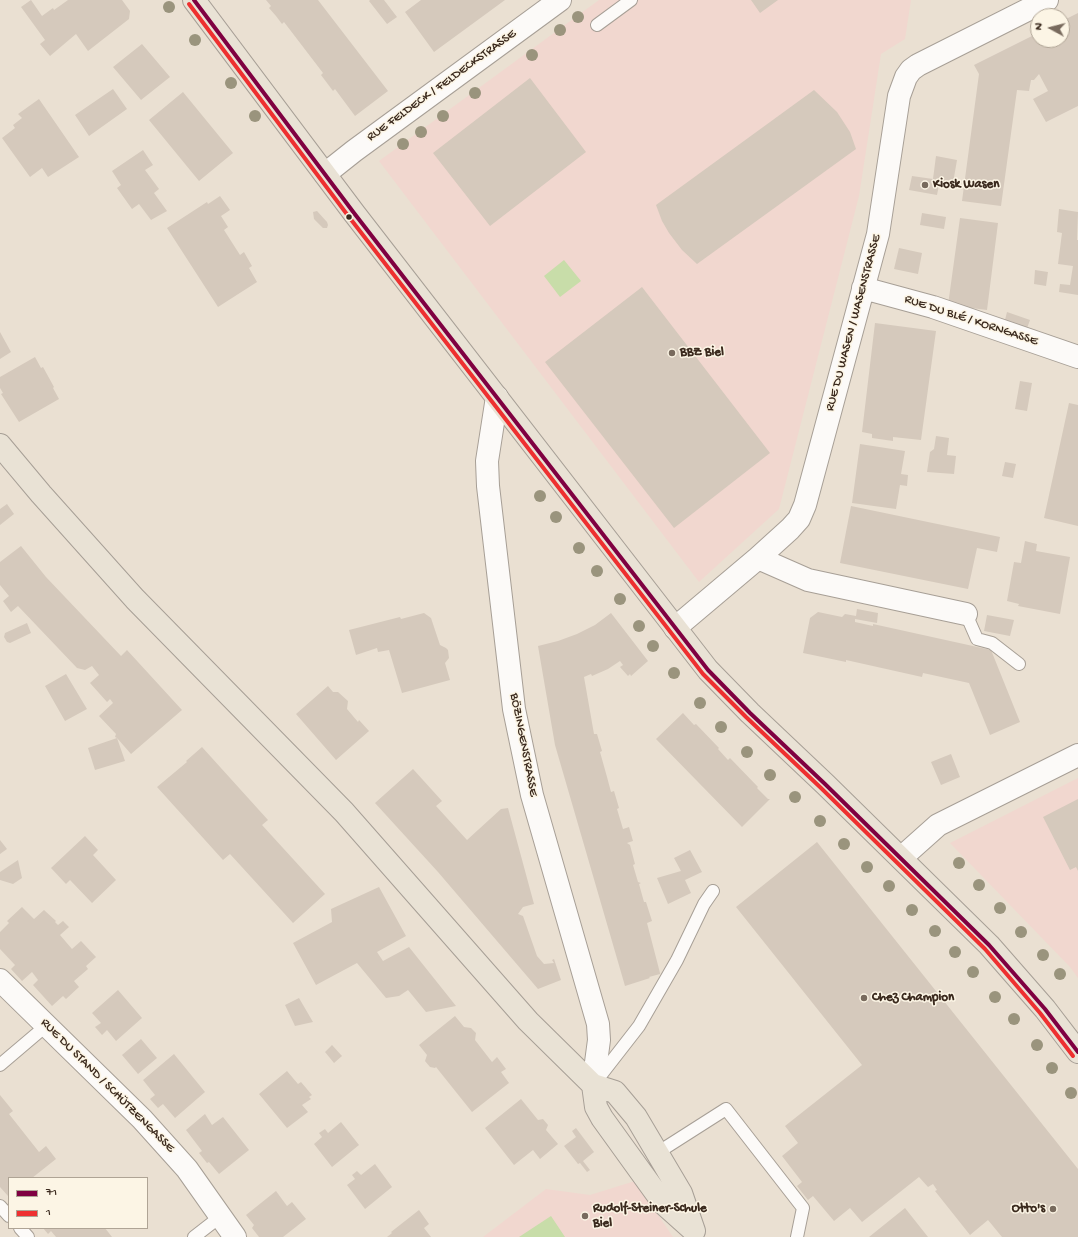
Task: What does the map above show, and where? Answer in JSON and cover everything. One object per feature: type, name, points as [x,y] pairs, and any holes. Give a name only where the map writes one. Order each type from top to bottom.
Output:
[{"type":"main road","points":[[194,0],[325,174],[708,670],[767,730],[825,784],[989,945],[1045,1009],[1078,1052]]},
{"type":"main road","points":[[0,445],[41,494],[134,599],[344,812],[528,1021],[593,1085],[615,1092],[636,1117],[681,1193],[696,1234]]},
{"type":"main road","points":[[593,1085],[596,1107],[602,1118],[664,1204],[696,1234]]},
{"type":"street","name":"RUE FELDECK / FELDECKSTRASSE","points":[[325,174],[354,151],[560,0]]},
{"type":"street","name":"RUE DU WASEN / WASENSTRASSE","points":[[675,628],[790,529],[799,519],[805,505],[878,234],[899,96],[906,77],[911,70],[1047,0]]},
{"type":"street","name":"RUE DU BLÉ / KORNGASSE","points":[[863,288],[933,307],[1078,357]]},
{"type":"street","name":"BÖZINGENSTRASSE","points":[[497,397],[487,461],[488,480],[514,709],[532,795],[598,1024],[599,1040],[593,1085]]},
{"type":"street","points":[[758,558],[808,580],[966,614]]},
{"type":"street","points":[[901,858],[938,825],[1078,755]]},
{"type":"street","name":"RUE DU STAND / SCHÜTZENGASSE","points":[[0,980],[142,1119],[187,1169],[235,1237]]},
{"type":"lane","points":[[597,25],[630,0]]},
{"type":"lane","points":[[966,614],[977,639],[992,643],[1019,664]]},
{"type":"lane","points":[[593,1085],[639,1026],[676,960],[704,904],[713,891]]},
{"type":"lane","points":[[0,1064],[47,1025]]},
{"type":"lane","points":[[657,1153],[726,1109],[804,1208],[797,1237]]},
{"type":"lane","points":[[0,1206],[8,1215]]},
{"type":"lane","points":[[194,1237],[221,1216]]},
{"type":"lane","points":[[21,1229],[28,1237]]},
{"type":"shaded area","name":"BBZ Biel","points":[[599,0],[911,0],[905,39],[881,54],[859,196],[779,509],[699,582],[379,161]]},
{"type":"shaded area","points":[[1078,778],[1078,978],[1070,967],[950,843]]},
{"type":"shaded area","name":"Rudolf-Steiner-Schule Biel","points":[[635,1181],[673,1237],[483,1237],[546,1189],[590,1195]]},
{"type":"green space","points":[[564,260],[581,281],[560,297],[544,276]]},
{"type":"green space","points":[[551,1216],[565,1237],[519,1237]]},
{"type":"building","points":[[31,0],[42,16],[68,0],[122,0],[130,11],[129,19],[88,51],[76,34],[50,56],[40,44],[45,40],[21,7]]},
{"type":"building","points":[[266,0],[318,0],[388,91],[355,116],[335,89],[333,91],[321,75],[323,73],[284,22],[282,24],[269,8],[271,6]]},
{"type":"building","points":[[384,0],[397,17],[387,24],[369,1]]},
{"type":"building","points":[[421,0],[505,0],[434,52],[405,12]]},
{"type":"building","points":[[751,0],[778,0],[760,13]]},
{"type":"building","points":[[1078,13],[1078,106],[1046,122],[1033,99],[1048,91],[1039,74],[1034,80],[1031,80],[1029,91],[1017,90],[1001,206],[962,201],[979,74],[974,65],[1030,37],[1030,48],[1070,48],[1070,17]]},
{"type":"building","points":[[142,44],[170,77],[141,100],[113,67]]},
{"type":"building","points":[[530,78],[586,152],[490,226],[433,153]]},
{"type":"building","points":[[113,89],[127,109],[89,136],[75,115]]},
{"type":"building","points":[[814,90],[837,112],[850,132],[856,149],[697,264],[682,250],[669,233],[662,221],[656,205]]},
{"type":"building","points":[[183,92],[233,153],[199,181],[149,120]]},
{"type":"building","points":[[39,99],[79,157],[48,177],[42,168],[30,177],[2,138],[15,128],[13,125],[22,118],[18,114]]},
{"type":"building","points":[[143,150],[153,165],[145,170],[159,189],[154,193],[167,211],[151,220],[139,204],[132,209],[117,188],[121,185],[112,171]]},
{"type":"building","points":[[936,156],[957,160],[953,183],[940,180],[937,195],[909,190],[912,176],[933,179]]},
{"type":"building","points":[[220,196],[230,210],[221,216],[228,227],[224,230],[240,255],[244,252],[252,266],[249,268],[257,282],[218,307],[167,228],[207,202],[208,204]]},
{"type":"building","points":[[1059,209],[1078,212],[1078,295],[1059,292],[1060,284],[1070,285],[1073,266],[1058,264],[1062,233],[1057,232]]},
{"type":"building","points":[[317,211],[327,222],[327,228],[323,228],[314,219],[313,212]]},
{"type":"building","points":[[922,213],[946,217],[944,229],[920,225]]},
{"type":"building","points":[[960,218],[998,223],[987,310],[948,305]]},
{"type":"building","points":[[899,248],[922,253],[918,274],[894,269]]},
{"type":"building","points":[[1035,270],[1048,272],[1046,286],[1034,284]]},
{"type":"building","points":[[642,287],[770,453],[674,528],[545,362]]},
{"type":"building","points":[[1007,312],[1030,320],[1026,331],[1004,324]]},
{"type":"building","points":[[875,323],[936,331],[921,440],[893,437],[893,441],[872,438],[872,434],[862,432]]},
{"type":"building","points":[[0,332],[11,352],[0,359]]},
{"type":"building","points":[[35,357],[41,368],[43,367],[59,399],[19,422],[1,394],[3,393],[0,388],[0,377]]},
{"type":"building","points":[[1020,381],[1032,383],[1027,411],[1015,409]]},
{"type":"building","points":[[1069,403],[1078,405],[1078,526],[1044,518]]},
{"type":"building","points":[[936,436],[949,438],[947,455],[956,456],[954,474],[927,472],[930,452],[934,449]]},
{"type":"building","points":[[860,444],[905,451],[901,474],[908,475],[907,486],[900,485],[896,509],[852,503]]},
{"type":"building","points":[[1005,462],[1016,464],[1013,478],[1002,476]]},
{"type":"building","points":[[7,504],[14,514],[0,525],[0,509]]},
{"type":"building","points":[[851,506],[1000,537],[997,552],[977,548],[968,589],[840,563]]},
{"type":"building","points":[[1025,541],[1037,544],[1036,551],[1070,557],[1060,614],[1018,606],[1019,604],[1007,601],[1014,562],[1021,563]]},
{"type":"building","points":[[21,546],[46,577],[121,656],[127,650],[182,710],[131,754],[115,737],[116,734],[99,716],[113,703],[110,699],[107,702],[90,683],[99,675],[92,666],[85,670],[77,668],[18,606],[11,612],[3,601],[9,596],[0,585],[0,562]]},
{"type":"building","points":[[857,609],[878,613],[877,623],[855,619],[855,622],[873,626],[873,624],[991,650],[1020,722],[990,735],[969,683],[923,673],[922,677],[846,660],[846,662],[803,653],[810,618],[818,612],[842,617],[845,614],[856,616]]},
{"type":"building","points":[[424,613],[431,618],[440,645],[448,650],[449,658],[445,663],[450,680],[402,693],[389,650],[378,652],[377,648],[356,655],[349,630],[400,617],[401,619]]},
{"type":"building","points":[[611,613],[648,661],[631,676],[630,674],[628,676],[620,667],[623,665],[620,661],[608,669],[592,676],[591,674],[584,677],[594,734],[597,734],[602,751],[600,752],[611,792],[614,791],[619,808],[617,809],[623,829],[629,827],[633,841],[627,843],[630,845],[635,864],[633,865],[638,882],[641,883],[639,884],[644,902],[646,902],[652,921],[647,923],[660,973],[649,977],[650,978],[625,986],[555,745],[538,646],[577,634],[595,625]]},
{"type":"building","points":[[987,615],[1014,620],[1010,636],[984,631]]},
{"type":"building","points":[[27,623],[31,633],[10,643],[7,642],[4,637],[5,633]]},
{"type":"building","points":[[66,674],[87,709],[65,721],[45,686]]},
{"type":"building","points":[[328,686],[333,692],[338,692],[348,701],[347,709],[358,722],[359,720],[369,731],[336,760],[296,714]]},
{"type":"building","points":[[683,713],[719,748],[718,749],[728,760],[730,758],[758,787],[757,788],[768,799],[770,799],[742,827],[656,739]]},
{"type":"building","points":[[117,738],[125,761],[95,770],[88,748]]},
{"type":"building","points":[[202,747],[268,820],[262,825],[325,894],[293,923],[230,854],[223,860],[157,787],[187,762],[186,761]]},
{"type":"building","points":[[951,754],[960,777],[941,785],[931,762]]},
{"type":"building","points":[[413,769],[442,801],[436,806],[467,840],[501,809],[508,808],[534,904],[523,907],[518,914],[523,916],[537,956],[544,964],[554,963],[552,960],[554,959],[561,980],[538,989],[438,872],[375,803]]},
{"type":"building","points":[[1078,799],[1078,871],[1076,867],[1070,870],[1043,817]]},
{"type":"building","points":[[85,836],[98,850],[93,855],[116,880],[92,903],[70,880],[66,884],[51,868]]},
{"type":"building","points":[[0,840],[7,849],[0,854]]},
{"type":"building","points":[[817,842],[1078,1169],[1078,1237],[1002,1237],[988,1220],[970,1235],[935,1191],[937,1190],[933,1184],[928,1187],[919,1177],[862,1222],[850,1208],[834,1221],[813,1196],[808,1200],[797,1186],[802,1182],[782,1156],[798,1143],[785,1126],[862,1065],[736,907]]},
{"type":"building","points":[[690,850],[702,872],[685,880],[691,893],[668,904],[657,878],[681,871],[674,858]]},
{"type":"building","points":[[18,860],[22,878],[13,884],[0,880],[0,872]]},
{"type":"building","points":[[379,887],[406,936],[377,952],[383,961],[409,947],[456,1006],[426,1012],[408,990],[399,996],[386,998],[357,963],[316,985],[293,943],[332,922],[331,909]]},
{"type":"building","points":[[22,907],[34,919],[44,910],[56,921],[55,922],[58,925],[63,921],[69,927],[60,935],[72,949],[81,941],[96,957],[86,966],[88,969],[74,981],[79,987],[66,999],[63,996],[52,1006],[33,985],[38,980],[32,972],[22,981],[11,969],[15,965],[0,949],[0,932],[9,923],[7,921]]},
{"type":"building","points":[[118,990],[142,1018],[116,1041],[107,1030],[102,1035],[95,1027],[101,1023],[92,1013]]},
{"type":"building","points":[[299,998],[313,1022],[295,1026],[285,1005]]},
{"type":"building","points":[[455,1016],[464,1027],[471,1028],[476,1033],[475,1040],[492,1062],[497,1057],[506,1069],[501,1072],[509,1083],[472,1112],[436,1067],[430,1067],[425,1061],[427,1055],[419,1045]]},
{"type":"building","points":[[141,1039],[157,1058],[138,1074],[122,1055]]},
{"type":"building","points":[[332,1045],[342,1056],[334,1063],[325,1052]]},
{"type":"building","points":[[174,1054],[205,1092],[175,1118],[163,1104],[158,1108],[150,1099],[155,1095],[143,1080]]},
{"type":"building","points":[[287,1071],[298,1084],[301,1082],[312,1095],[309,1097],[311,1099],[302,1105],[308,1112],[287,1128],[259,1094]]},
{"type":"building","points":[[0,1095],[13,1111],[9,1114],[39,1152],[46,1146],[56,1159],[33,1177],[8,1177],[8,1196],[0,1187]]},
{"type":"building","points":[[521,1099],[538,1120],[543,1119],[548,1125],[546,1130],[558,1144],[540,1159],[533,1150],[514,1165],[485,1128]]},
{"type":"building","points":[[205,1114],[212,1125],[223,1117],[249,1150],[219,1174],[199,1153],[202,1151],[186,1130]]},
{"type":"building","points":[[341,1122],[359,1145],[332,1167],[314,1144],[322,1137],[319,1133],[325,1129],[328,1133]]},
{"type":"building","points":[[576,1128],[594,1152],[583,1161],[590,1170],[587,1172],[580,1163],[578,1164],[564,1146],[576,1137],[572,1131]]},
{"type":"building","points":[[375,1164],[392,1187],[365,1209],[347,1185],[355,1179],[352,1175],[357,1171],[361,1175]]},
{"type":"building","points":[[276,1191],[287,1206],[292,1202],[306,1219],[283,1237],[259,1237],[252,1228],[254,1225],[246,1215]]},
{"type":"building","points":[[905,1208],[928,1237],[869,1237]]},
{"type":"building","points":[[419,1210],[429,1224],[424,1228],[431,1237],[387,1237],[392,1233],[391,1232]]},
{"type":"building","points":[[44,1229],[106,1229],[112,1237],[56,1237],[51,1231],[48,1234]]},
{"type":"transit line","name":"71","points":[[194,0],[354,213],[708,670],[750,713],[825,784],[989,945],[1045,1009],[1078,1052]]},
{"type":"transit line","name":"1","points":[[189,4],[349,217],[703,674],[985,949],[1040,1013],[1073,1056]]},
{"type":"place","name":"Kiosk Wasen","points":[[925,185]]},
{"type":"place","name":"BBZ Biel","points":[[672,353]]},
{"type":"place","name":"Chez Champion","points":[[864,998]]},
{"type":"place","name":"Otto's","points":[[1053,1209]]},
{"type":"place","name":"Rudolf-Steiner-Schule Biel","points":[[585,1216]]}]
